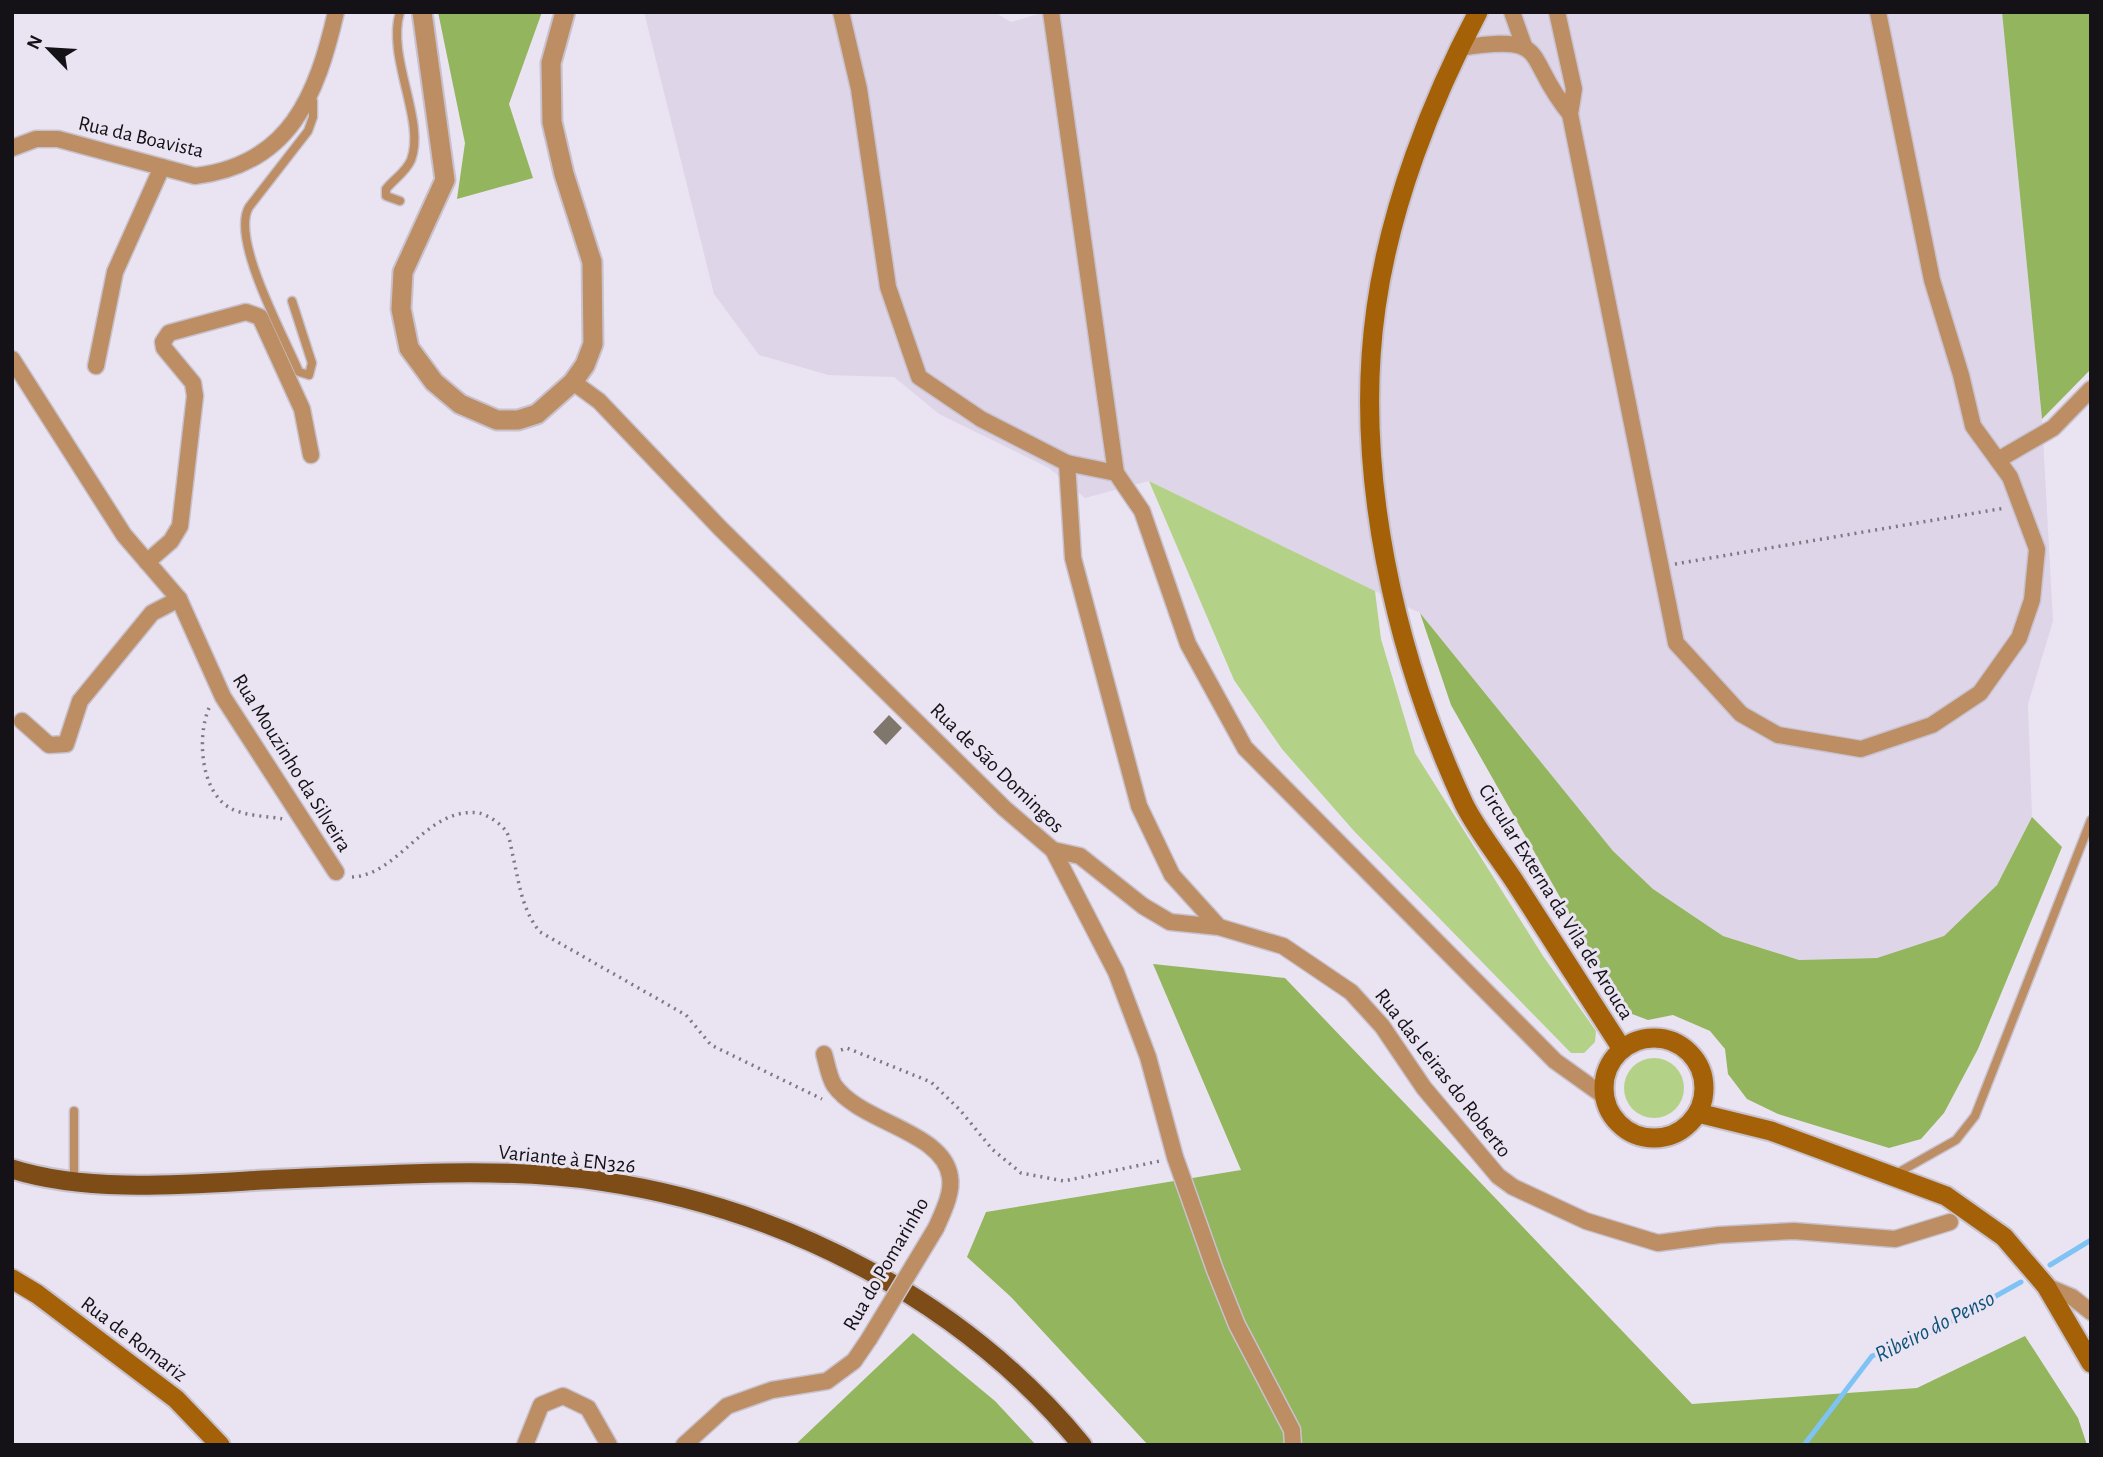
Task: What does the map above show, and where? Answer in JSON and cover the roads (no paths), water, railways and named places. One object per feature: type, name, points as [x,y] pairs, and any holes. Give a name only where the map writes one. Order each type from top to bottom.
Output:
[{"type":"main road","name":"Circular Externa da Vila de Arouca","points":[[1478,12],[1424,126],[1395,226],[1376,307],[1369,416],[1385,564],[1427,713],[1465,806],[1622,1049]]},
{"type":"main road","name":"Circular Externa da Vila de Arouca","points":[[1604,1096],[1605,1075],[1622,1049],[1637,1040],[1654,1037],[1672,1040],[1687,1049],[1698,1062],[1704,1079],[1704,1097],[1698,1113]]},
{"type":"main road","points":[[1604,1096],[1610,1113],[1621,1127],[1637,1136],[1654,1139],[1671,1136],[1687,1127],[1698,1113],[1763,1129],[1946,1196],[1995,1230],[2046,1286],[2091,1363]]},
{"type":"main road","name":"Variante à EN326","points":[[12,1169],[74,1181],[130,1184],[487,1173],[600,1181],[691,1200],[737,1212],[794,1234],[838,1253],[884,1279],[945,1318],[1016,1376],[1082,1445]]},
{"type":"main road","name":"Rua de Romariz","points":[[12,1279],[37,1294],[176,1399],[220,1445]]},
{"type":"street","name":"Rua da Boavista","points":[[12,148],[36,139],[58,139],[195,176],[217,174],[267,152],[291,129],[325,62],[337,12]]},
{"type":"street","points":[[422,12],[445,180],[403,272],[401,309],[409,348],[434,382],[460,404],[497,420],[518,420],[537,414],[573,382],[585,365],[593,344],[595,306],[592,262],[564,174],[552,122],[551,62],[565,12]]},
{"type":"street","points":[[841,12],[859,89],[888,287],[919,377],[981,419],[1067,463],[1116,473]]},
{"type":"street","points":[[1051,12],[1116,473],[1142,511],[1188,643],[1245,748],[1555,1061],[1604,1096]]},
{"type":"street","points":[[1512,12],[1524,46]]},
{"type":"street","points":[[1557,12],[1574,89],[1570,114],[1676,643],[1741,714],[1778,735],[1861,749],[1932,725],[1980,693],[2020,638],[2032,600],[2037,549],[2010,477],[1973,426],[1961,375],[1932,281],[1878,12]]},
{"type":"street","points":[[1460,48],[1502,41],[1524,46],[1540,60],[1554,95],[1570,114]]},
{"type":"street","points":[[96,366],[115,272],[162,167]]},
{"type":"street","points":[[147,562],[170,541],[180,526],[195,396],[193,383],[164,348],[163,342],[170,333],[246,312],[260,317],[302,409],[310,456]]},
{"type":"street","name":"Rua Mouzinho da Silveira","points":[[12,359],[124,536],[179,599],[218,687],[335,872]]},
{"type":"street","name":"Rua de São Domingos","points":[[573,382],[599,401],[720,528],[1004,808],[1053,850],[1116,972],[1148,1056],[1175,1157],[1237,1325],[1292,1430],[1293,1445]]},
{"type":"street","points":[[1998,460],[2053,428],[2091,389]]},
{"type":"street","points":[[1067,463],[1073,558],[1139,806],[1172,875],[1219,927]]},
{"type":"street","points":[[22,721],[50,745],[66,744],[80,701],[152,613],[179,599]]},
{"type":"street","name":"Rua das Leiras do Roberto","points":[[1053,850],[1080,856],[1143,906],[1170,922],[1219,927],[1283,946],[1352,992],[1382,1026],[1424,1088],[1498,1176],[1513,1187],[1586,1221],[1658,1243],[1719,1235],[1794,1231],[1895,1239],[1950,1222]]},
{"type":"street","name":"Rua do Pomarinho","points":[[684,1445],[727,1406],[772,1390],[827,1381],[854,1361],[936,1228],[946,1205],[951,1177],[942,1155],[848,1099],[833,1084],[824,1054]]},
{"type":"street","points":[[2046,1286],[2072,1297],[2091,1311]]},
{"type":"street","points":[[525,1445],[541,1405],[563,1396],[588,1408],[609,1445]]},
{"type":"lane","points":[[400,12],[396,37],[414,151],[410,163],[386,189],[386,196],[400,201]]},
{"type":"lane","points":[[292,302],[312,363],[309,375],[299,372],[249,253],[244,222],[248,207],[307,131],[313,108],[308,96]]},
{"type":"lane","points":[[1892,1176],[1956,1140],[1975,1116],[2091,820]]},
{"type":"lane","points":[[74,1111],[74,1181]]},
{"type":"waterway","name":"Ribeiro do Penso","points":[[2050,1265],[2091,1240]]},
{"type":"waterway","name":"Ribeiro do Penso","points":[[1804,1445],[1872,1356],[1928,1334],[2021,1282]]}]
